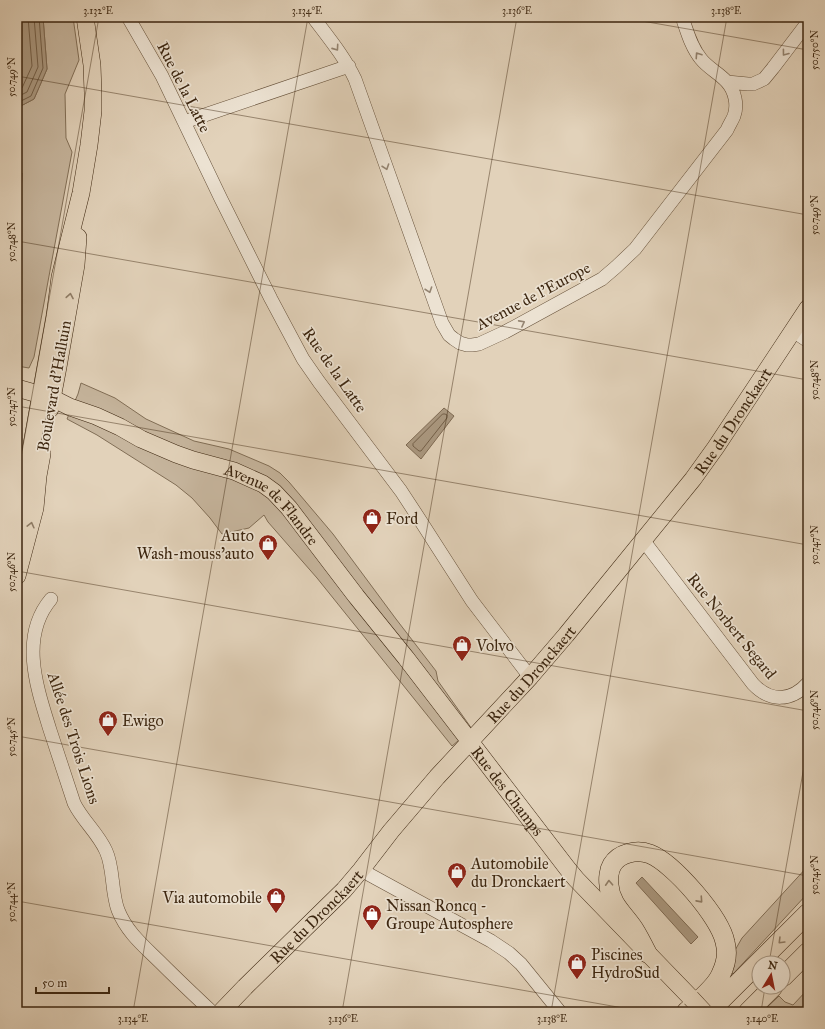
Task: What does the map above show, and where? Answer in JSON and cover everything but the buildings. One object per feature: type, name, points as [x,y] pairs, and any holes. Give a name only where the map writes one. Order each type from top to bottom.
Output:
[{"type":"highway","points":[[647,953],[634,929],[613,901],[608,885],[612,865],[617,859],[626,854],[635,852],[651,854],[677,874],[706,906],[720,927],[725,940],[726,960],[719,979],[715,984],[688,1005]]},
{"type":"highway","points":[[709,1012],[808,913]]},
{"type":"highway","points":[[791,970],[808,952]]},
{"type":"highway","points":[[748,1012],[765,995]]},
{"type":"main road","name":"Boulevard d'Halluin","points":[[85,17],[92,65],[93,100]]},
{"type":"main road","name":"Boulevard d'Halluin","points":[[17,576],[35,508],[55,316],[62,265],[81,193],[89,145],[96,78],[96,40],[94,17]]},
{"type":"main road","name":"Rue du Dronckaert","points":[[233,1012],[348,899],[365,872],[419,798],[557,660],[646,544],[677,499],[802,333],[808,308]]},
{"type":"main road","name":"Avenue de Flandre","points":[[17,381],[109,414],[134,428],[161,447],[184,457],[234,471],[269,488],[289,508],[356,596],[406,658],[469,748]]},
{"type":"main road","name":"Avenue de Flandre","points":[[17,388],[47,393]]},
{"type":"main road","name":"Boulevard d'Halluin","points":[[17,531],[22,499],[47,393]]},
{"type":"main road","name":"Rue du Dronckaert","points":[[469,748],[646,544]]},
{"type":"main road","name":"Rue des Champs","points":[[469,748],[520,822],[544,850],[576,879],[647,953],[688,1005],[704,1012]]},
{"type":"main road","name":"Rue du Dronckaert","points":[[221,1012],[328,905],[365,872]]},
{"type":"street","name":"Rue de la Latte","points":[[128,17],[157,66],[221,199],[303,359],[401,491],[472,601],[530,677]]},
{"type":"street","name":"Avenue de l'Europe","points":[[313,17],[349,66],[358,86],[439,318],[445,330],[454,339],[472,345],[479,344],[497,336],[594,283],[613,270],[629,255],[722,136],[734,118],[736,111],[736,99],[727,82]]},
{"type":"street","points":[[682,17],[697,55],[707,66],[727,82],[748,84],[759,82],[764,79],[808,22]]},
{"type":"street","points":[[184,122],[349,66]]},
{"type":"street","name":"Rue Norbert Segard","points":[[646,544],[758,689],[767,695],[785,697],[798,692],[808,683]]},
{"type":"street","name":"Allée des Trois Lions","points":[[51,599],[40,615],[36,629],[33,648],[34,670],[39,694],[74,803],[78,812],[100,840],[106,851],[110,864],[114,896],[124,923],[142,946],[212,1012]]},
{"type":"street","points":[[365,872],[491,941],[509,953],[526,970],[560,1012]]},
{"type":"shaded area","points":[[43,17],[73,17],[79,60],[65,94],[66,138],[72,152],[34,357],[29,368],[17,366],[17,283],[22,173],[17,172],[17,108],[34,99],[47,69]]},
{"type":"shaded area","points":[[81,383],[115,398],[146,419],[194,441],[229,449],[269,466],[280,473],[333,534],[436,671],[438,681],[472,729],[452,746],[317,578],[268,522],[264,515],[249,528],[222,534],[192,498],[176,485],[97,435],[67,419]]},
{"type":"shaded area","points":[[808,866],[808,893],[733,974],[729,970],[734,952],[742,938]]},
{"type":"shaded area","points":[[808,989],[808,1012],[788,1009],[762,1012],[779,996],[785,1002],[793,1005]]},
{"type":"water","points":[[17,17],[43,17],[47,69],[34,99],[17,108]]},
{"type":"water","points":[[444,408],[454,416],[421,459],[406,445]]},
{"type":"water","points":[[642,877],[698,937],[691,944],[636,883]]},
{"type":"place","name":"Ford","points":[[372,535]]},
{"type":"place","name":"Auto Wash-mouss'auto","points":[[268,561]]},
{"type":"place","name":"Volvo","points":[[462,662]]},
{"type":"place","name":"Ewigo","points":[[108,737]]},
{"type":"place","name":"Automobile du Dronckaert","points":[[457,889]]},
{"type":"place","name":"Via automobile","points":[[276,914]]},
{"type":"place","name":"Nissan Roncq - Groupe Autosphere","points":[[372,931]]},
{"type":"place","name":"Piscines HydroSud","points":[[577,980]]}]
